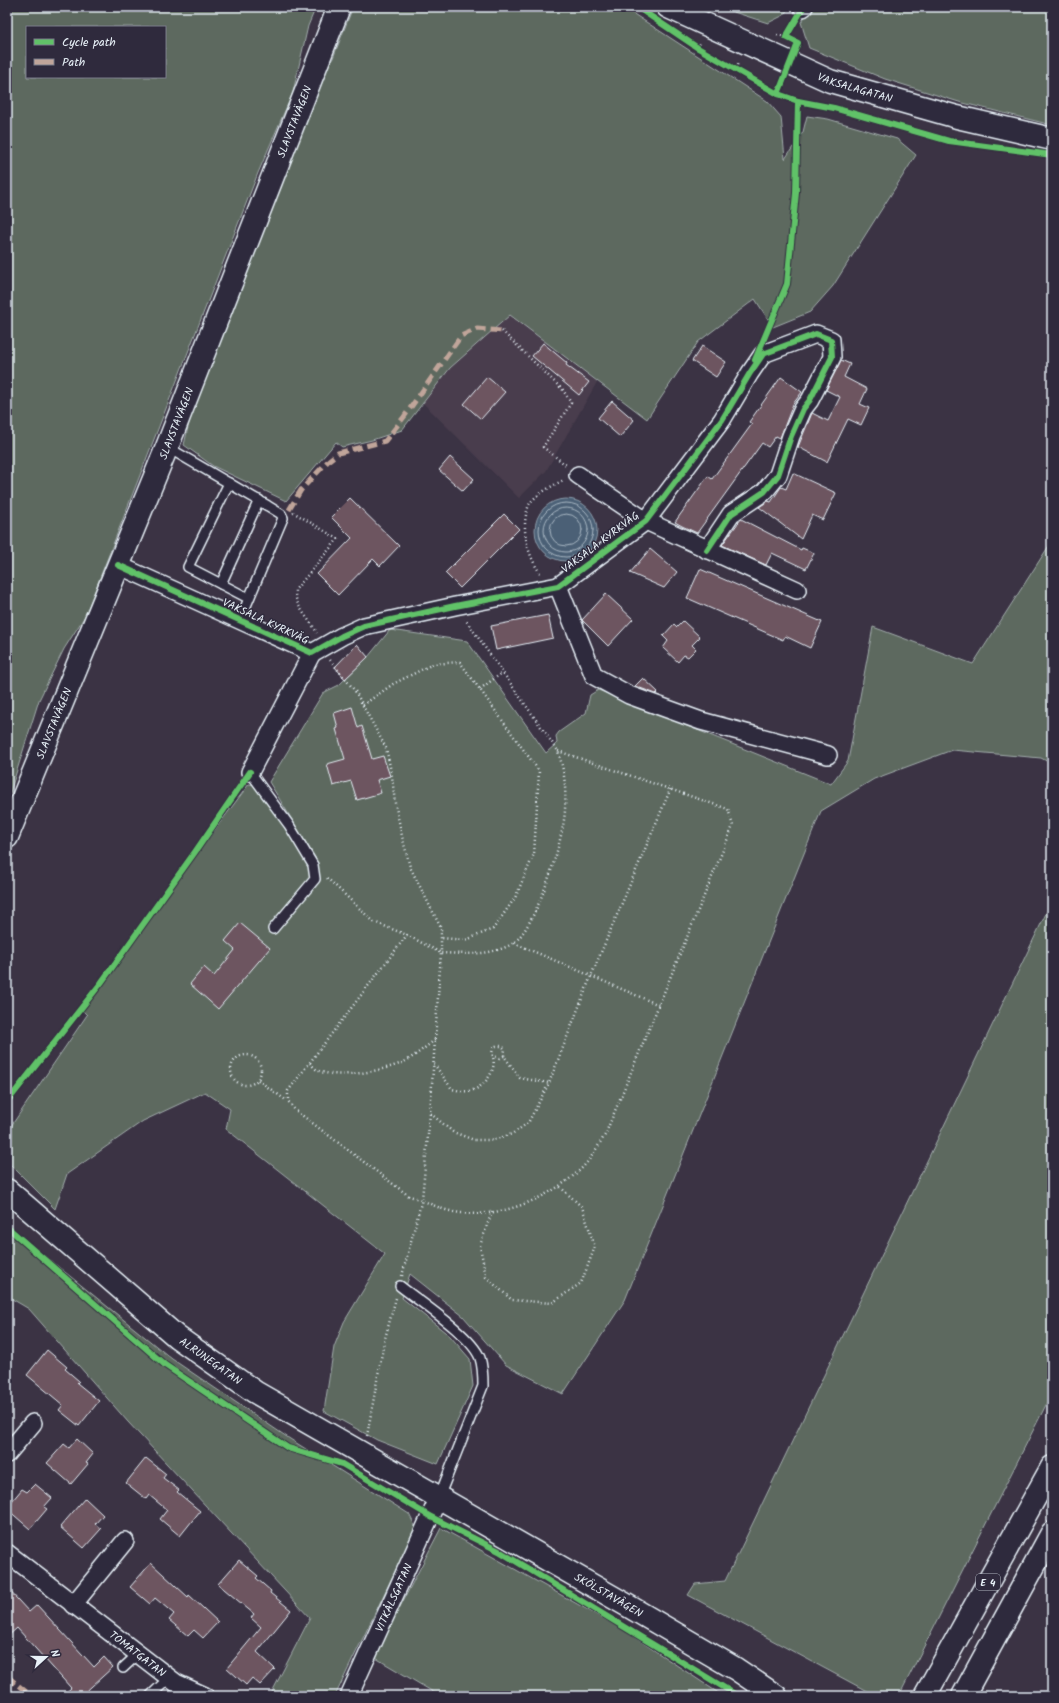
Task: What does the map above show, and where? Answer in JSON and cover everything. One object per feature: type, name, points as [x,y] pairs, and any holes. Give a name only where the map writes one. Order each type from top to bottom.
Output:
[{"type":"main road","name":"SLAVSTAVÄGEN","points":[[7,837],[167,446],[339,7]]},
{"type":"main road","name":"VAKSALAGATAN","points":[[668,7],[830,81],[957,117],[1052,139]]},
{"type":"main road","name":"ALRUNEGATAN","points":[[7,1190],[177,1337],[255,1392],[364,1454],[438,1499]]},
{"type":"main road","name":"E 4","points":[[925,1696],[1052,1467]]},
{"type":"main road","name":"SKÖLSTAVÄGEN","points":[[438,1499],[630,1607],[736,1669],[776,1696]]},
{"type":"main road","points":[[963,1696],[1052,1533]]},
{"type":"street","name":"VAKSALA KYRKVÄG","points":[[250,772],[316,651],[364,626],[455,606],[558,586],[646,521],[722,420],[763,354],[816,334],[831,340],[832,357],[810,400],[803,409],[791,436],[778,475],[764,492],[731,514],[707,550]]},
{"type":"street","name":"VAKSALA KYRKVÄG","points":[[578,475],[646,521],[797,590]]},
{"type":"street","name":"VAKSALA KYRKVÄG","points":[[118,565],[240,620],[316,651]]},
{"type":"street","name":"VAKSALA KYRKVÄG","points":[[558,586],[594,676],[629,695],[700,721],[828,755]]},
{"type":"street","points":[[7,1454],[33,1423]]},
{"type":"street","name":"VITKÅLSGATAN","points":[[349,1696],[438,1499]]},
{"type":"street","points":[[73,1605],[125,1541]]},
{"type":"street","name":"TOMATGATAN","points":[[7,1553],[169,1678],[176,1683],[206,1696]]},
{"type":"lane","points":[[167,446],[281,514],[283,518],[240,620]]},
{"type":"lane","points":[[229,483],[188,567],[248,598]]},
{"type":"lane","points":[[221,584],[258,500]]},
{"type":"lane","points":[[250,772],[289,825],[313,865],[315,879],[273,929]]},
{"type":"lane","points":[[400,1286],[467,1340],[479,1356],[484,1372],[483,1386],[438,1499]]},
{"type":"lane","points":[[123,1668],[138,1654]]},
{"type":"lane","points":[[150,1696],[169,1678]]},
{"type":"path","points":[[790,31],[786,37],[792,40]]},
{"type":"path","points":[[698,48],[701,41]]},
{"type":"path","points":[[692,44],[704,51]]},
{"type":"path","points":[[736,69],[738,62]]},
{"type":"path","points":[[729,65],[742,72]]},
{"type":"path","points":[[502,331],[563,390],[571,403],[543,446],[578,475],[546,489],[529,504],[525,533],[531,559],[540,573],[558,586]]},
{"type":"path","points":[[289,510],[338,540],[294,590],[294,596],[297,603],[317,632],[316,651],[355,691],[364,705],[386,748],[392,776],[395,804],[410,868],[441,928],[441,953],[430,1113],[422,1199],[384,1342],[364,1454]]},
{"type":"path","points":[[313,865],[374,922],[407,935],[441,953],[466,954],[498,950],[514,943],[533,918],[556,859],[565,812],[565,772],[558,751],[455,606]]},
{"type":"path","points":[[364,705],[393,684],[433,664],[460,662],[538,771],[534,854],[515,898],[493,929],[466,940],[441,938]]},
{"type":"path","points":[[480,689],[502,672]]},
{"type":"path","points":[[258,1080],[288,1101],[296,1110],[409,1196],[422,1199],[446,1210],[472,1213],[505,1210],[526,1202],[559,1186],[582,1168],[605,1135],[733,826],[728,809],[671,788],[558,751]]},
{"type":"path","points":[[430,1113],[454,1132],[474,1140],[494,1140],[512,1134],[528,1123],[549,1083],[591,976],[671,788]]},
{"type":"path","points":[[288,1101],[288,1091],[407,935]]},
{"type":"path","points":[[514,943],[659,1005]]},
{"type":"path","points":[[310,1063],[317,1070],[345,1074],[365,1073],[402,1063],[435,1040]]},
{"type":"path","points":[[433,1064],[452,1089],[469,1091],[478,1088],[492,1071],[495,1062],[492,1054],[493,1047],[499,1045],[505,1049],[504,1056],[520,1078],[549,1083]]},
{"type":"path","points":[[242,1054],[250,1054],[258,1059],[262,1073],[258,1080],[252,1084],[245,1085],[237,1082],[231,1075],[231,1066],[234,1059],[242,1054]]},
{"type":"path","points":[[493,1056],[500,1058],[504,1056]]},
{"type":"path","points":[[492,1211],[480,1246],[486,1277],[512,1300],[552,1303],[581,1283],[595,1247],[582,1207],[559,1186]]},
{"type":"shaded area","points":[[7,7],[316,7],[308,26],[293,92],[258,173],[85,616],[64,649],[39,700],[7,802]]},
{"type":"shaded area","points":[[353,7],[623,7],[767,101],[781,117],[785,159],[803,132],[807,116],[828,119],[897,139],[916,155],[833,286],[810,312],[773,327],[755,299],[698,342],[647,419],[510,315],[450,368],[402,430],[372,440],[342,447],[336,442],[286,501],[213,466],[184,445],[197,388],[316,86],[333,58]]},
{"type":"shaded area","points":[[718,7],[789,7],[784,15],[768,23]]},
{"type":"shaded area","points":[[812,7],[1052,7],[1052,125],[959,102],[885,79],[809,48],[801,22]]},
{"type":"shaded area","points":[[510,315],[597,382],[546,471],[519,498],[423,403],[450,368]]},
{"type":"shaded area","points":[[1052,541],[1052,764],[1041,758],[952,750],[874,779],[821,811],[625,1300],[563,1394],[506,1365],[463,1316],[410,1274],[402,1298],[450,1336],[470,1359],[473,1386],[438,1464],[377,1440],[324,1411],[334,1347],[344,1322],[385,1254],[226,1129],[230,1109],[205,1092],[143,1121],[67,1174],[55,1209],[7,1161],[7,1132],[87,1015],[81,1009],[249,784],[256,785],[316,859],[269,782],[323,693],[339,685],[368,657],[390,630],[467,641],[546,753],[557,743],[556,736],[559,732],[586,713],[590,695],[598,690],[831,784],[848,761],[873,627],[973,664]]},
{"type":"shaded area","points":[[1052,901],[1052,1393],[899,1696],[876,1696],[688,1595],[695,1584],[725,1581]]},
{"type":"shaded area","points":[[7,1225],[172,1359],[290,1439],[409,1514],[416,1528],[335,1696],[270,1696],[310,1618],[128,1422],[29,1309],[7,1296]]},
{"type":"shaded area","points":[[441,1528],[622,1629],[723,1696],[440,1696],[374,1657]]},
{"type":"water","points":[[566,499],[578,501],[588,508],[595,518],[597,530],[595,542],[588,552],[578,559],[566,561],[554,559],[544,552],[537,542],[535,530],[537,518],[544,508],[554,501]]},
{"type":"building","points":[[543,343],[567,363],[566,365],[589,382],[579,395],[532,356]]},
{"type":"building","points":[[702,346],[726,362],[716,377],[692,361]]},
{"type":"building","points":[[841,360],[850,364],[844,377],[867,389],[860,404],[869,408],[861,425],[848,419],[827,462],[798,447],[812,413],[828,421],[840,397],[826,390]]},
{"type":"building","points":[[487,377],[505,392],[481,419],[464,404]]},
{"type":"building","points":[[781,377],[802,392],[793,404],[780,438],[776,436],[768,447],[762,443],[697,533],[675,522],[708,476],[712,479],[752,424],[749,422]]},
{"type":"building","points":[[612,401],[634,420],[620,437],[598,418]]},
{"type":"building","points":[[450,457],[474,479],[463,491],[439,470]]},
{"type":"building","points":[[793,473],[836,493],[823,520],[812,515],[801,539],[759,507],[768,501],[771,502],[781,487],[786,489]]},
{"type":"building","points":[[350,498],[399,546],[380,566],[373,559],[338,595],[317,574],[352,538],[331,517]]},
{"type":"building","points":[[504,514],[519,529],[460,588],[445,573]]},
{"type":"building","points":[[741,519],[801,550],[802,548],[814,553],[806,569],[772,553],[766,565],[722,545]]},
{"type":"building","points":[[650,549],[677,572],[664,588],[630,573]]},
{"type":"building","points":[[700,569],[822,622],[810,648],[785,636],[783,640],[687,598]]},
{"type":"building","points":[[606,594],[633,619],[608,646],[582,620]]},
{"type":"building","points":[[548,615],[553,638],[496,650],[491,626]]},
{"type":"building","points":[[683,621],[700,637],[692,645],[696,649],[688,657],[684,655],[678,662],[663,648],[668,641],[663,636],[674,624],[677,627]]},
{"type":"building","points":[[357,644],[368,657],[345,679],[335,667]]},
{"type":"building","points":[[643,678],[658,692],[656,694],[635,686]]},
{"type":"building","points":[[352,707],[358,728],[362,726],[372,759],[383,756],[390,776],[377,780],[381,793],[357,800],[351,781],[333,786],[327,764],[345,759],[336,729],[338,728],[334,713]]},
{"type":"building","points":[[240,923],[270,948],[218,1009],[190,984],[204,967],[214,976],[235,950],[225,941]]},
{"type":"building","points":[[47,1350],[67,1367],[65,1369],[79,1381],[77,1383],[99,1401],[79,1426],[59,1410],[63,1405],[27,1375]]},
{"type":"building","points":[[77,1439],[93,1454],[86,1463],[88,1464],[71,1484],[47,1463],[64,1444],[69,1448]]},
{"type":"building","points":[[146,1458],[166,1474],[163,1478],[179,1490],[177,1492],[200,1511],[180,1536],[160,1519],[167,1510],[149,1495],[146,1499],[126,1483]]},
{"type":"building","points":[[35,1484],[52,1498],[44,1507],[47,1509],[30,1529],[7,1509],[7,1507],[22,1489],[27,1492]]},
{"type":"building","points":[[85,1498],[103,1515],[95,1524],[101,1529],[84,1548],[60,1527]]},
{"type":"building","points":[[239,1560],[258,1576],[256,1578],[271,1591],[270,1593],[291,1610],[257,1652],[275,1669],[260,1685],[252,1678],[246,1685],[227,1668],[261,1627],[251,1618],[254,1614],[218,1584]]},
{"type":"building","points":[[151,1563],[218,1622],[203,1638],[194,1630],[188,1636],[169,1620],[174,1614],[155,1598],[150,1604],[130,1587]]},
{"type":"building","points":[[7,1588],[29,1612],[37,1605],[94,1667],[104,1657],[113,1667],[81,1696],[62,1696],[71,1688],[17,1628],[7,1637]]},
{"type":"marked path","points":[[292,7],[307,10],[315,8]]},
{"type":"marked path","points":[[289,510],[301,490],[329,460],[338,453],[385,441],[404,417],[461,336],[477,329],[502,331]]},
{"type":"marked path","points":[[7,1676],[31,1696]]},
{"type":"marked path","points":[[7,1688],[14,1681]]},
{"type":"cycle path","points":[[637,7],[698,48],[778,94]]},
{"type":"cycle path","points":[[755,360],[787,284],[796,193],[798,101],[778,94],[798,43],[786,37],[803,8]]},
{"type":"cycle path","points":[[798,101],[834,108],[949,141],[1052,155]]},
{"type":"cycle path","points":[[118,565],[312,653],[342,636],[364,626],[455,606],[558,586],[646,521],[722,420],[763,354],[816,334],[831,340],[832,357],[810,400],[803,409],[791,436],[778,475],[764,492],[731,514],[707,550]]},
{"type":"cycle path","points":[[7,1102],[101,983],[195,852],[250,772]]},
{"type":"cycle path","points":[[7,1227],[165,1365],[288,1448],[342,1464],[431,1517],[499,1551],[738,1696]]}]
